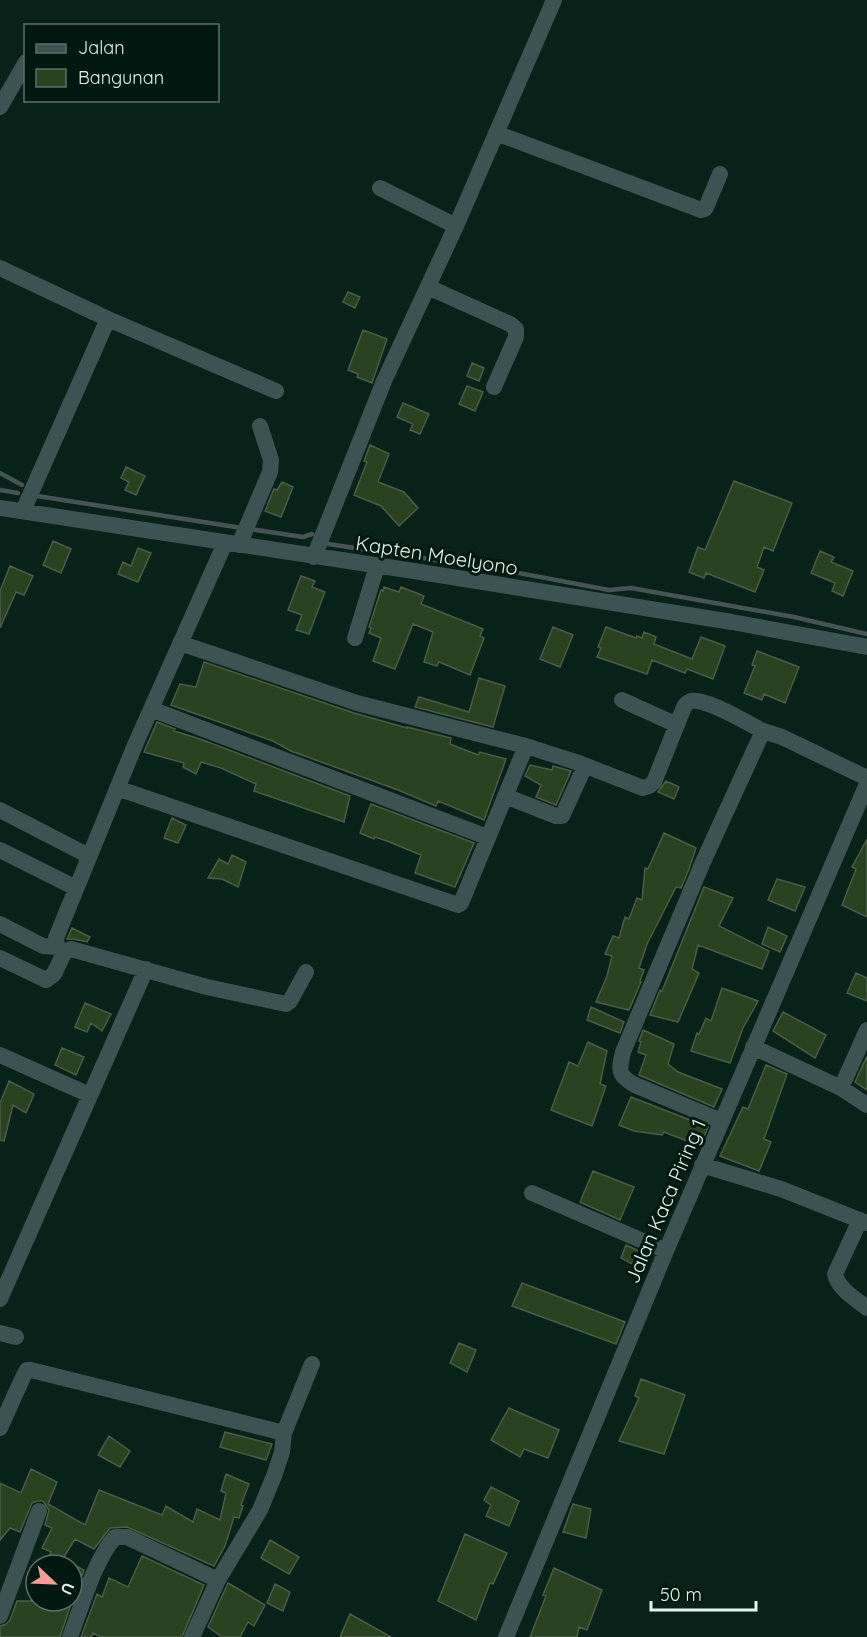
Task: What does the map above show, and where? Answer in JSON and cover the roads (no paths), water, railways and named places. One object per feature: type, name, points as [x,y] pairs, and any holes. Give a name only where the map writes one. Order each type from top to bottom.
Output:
[{"type":"street","points":[[314,557],[384,381],[456,226],[554,0]]},
{"type":"street","points":[[0,107],[24,65]]},
{"type":"street","points":[[496,134],[701,210],[705,209],[720,174]]},
{"type":"street","points":[[380,188],[456,226]]},
{"type":"street","points":[[0,268],[108,319],[276,391]]},
{"type":"street","points":[[428,286],[516,328],[516,337],[494,387]]},
{"type":"street","points":[[23,511],[108,319]]},
{"type":"street","points":[[0,958],[46,980],[54,974],[60,951],[56,938],[117,788],[180,643],[270,472],[270,460],[260,426]]},
{"type":"street","name":"Kapten Moelyono","points":[[0,508],[732,622],[867,647]]},
{"type":"street","points":[[355,638],[377,566]]},
{"type":"street","points":[[180,643],[357,703],[526,746],[643,788],[654,782],[686,704],[690,701],[720,710],[867,778]]},
{"type":"street","points":[[622,700],[677,725]]},
{"type":"street","points":[[151,709],[487,837]]},
{"type":"street","points":[[721,1121],[635,1085],[623,1078],[619,1068],[623,1052],[703,862],[763,730]]},
{"type":"street","points":[[117,788],[458,905],[526,746]]},
{"type":"street","points":[[505,796],[556,816],[562,816],[585,766]]},
{"type":"street","name":"Jalan Kaca Piring 1","points":[[506,1637],[702,1165],[867,784]]},
{"type":"street","points":[[0,810],[89,856]]},
{"type":"street","points":[[0,850],[76,888]]},
{"type":"street","points":[[0,924],[43,946],[60,951],[71,949],[207,987],[285,1004],[290,1001],[306,972]]},
{"type":"street","points":[[0,1299],[146,969]]},
{"type":"street","points":[[840,1088],[867,1030]]},
{"type":"street","points":[[753,1047],[840,1088],[867,1105]]},
{"type":"street","points":[[2,1061],[90,1095]]},
{"type":"street","points":[[702,1165],[781,1189],[864,1222],[835,1274],[843,1287],[867,1308]]},
{"type":"street","points":[[532,1194],[666,1251]]},
{"type":"street","points":[[192,1637],[218,1580],[263,1502],[282,1452],[284,1433],[312,1364]]},
{"type":"street","points":[[0,1428],[24,1375],[27,1370],[31,1370],[284,1433]]},
{"type":"street","points":[[0,1616],[39,1511]]},
{"type":"street","points":[[70,1637],[97,1567],[110,1542],[116,1537],[127,1537],[218,1580]]},
{"type":"waterway","points":[[0,473],[22,485]]},
{"type":"waterway","points":[[0,490],[18,493]]},
{"type":"waterway","points":[[37,496],[242,528]]},
{"type":"waterway","points":[[250,529],[303,537],[312,534]]},
{"type":"waterway","points":[[328,544],[503,570],[609,590],[631,588],[794,617],[867,634]]}]
